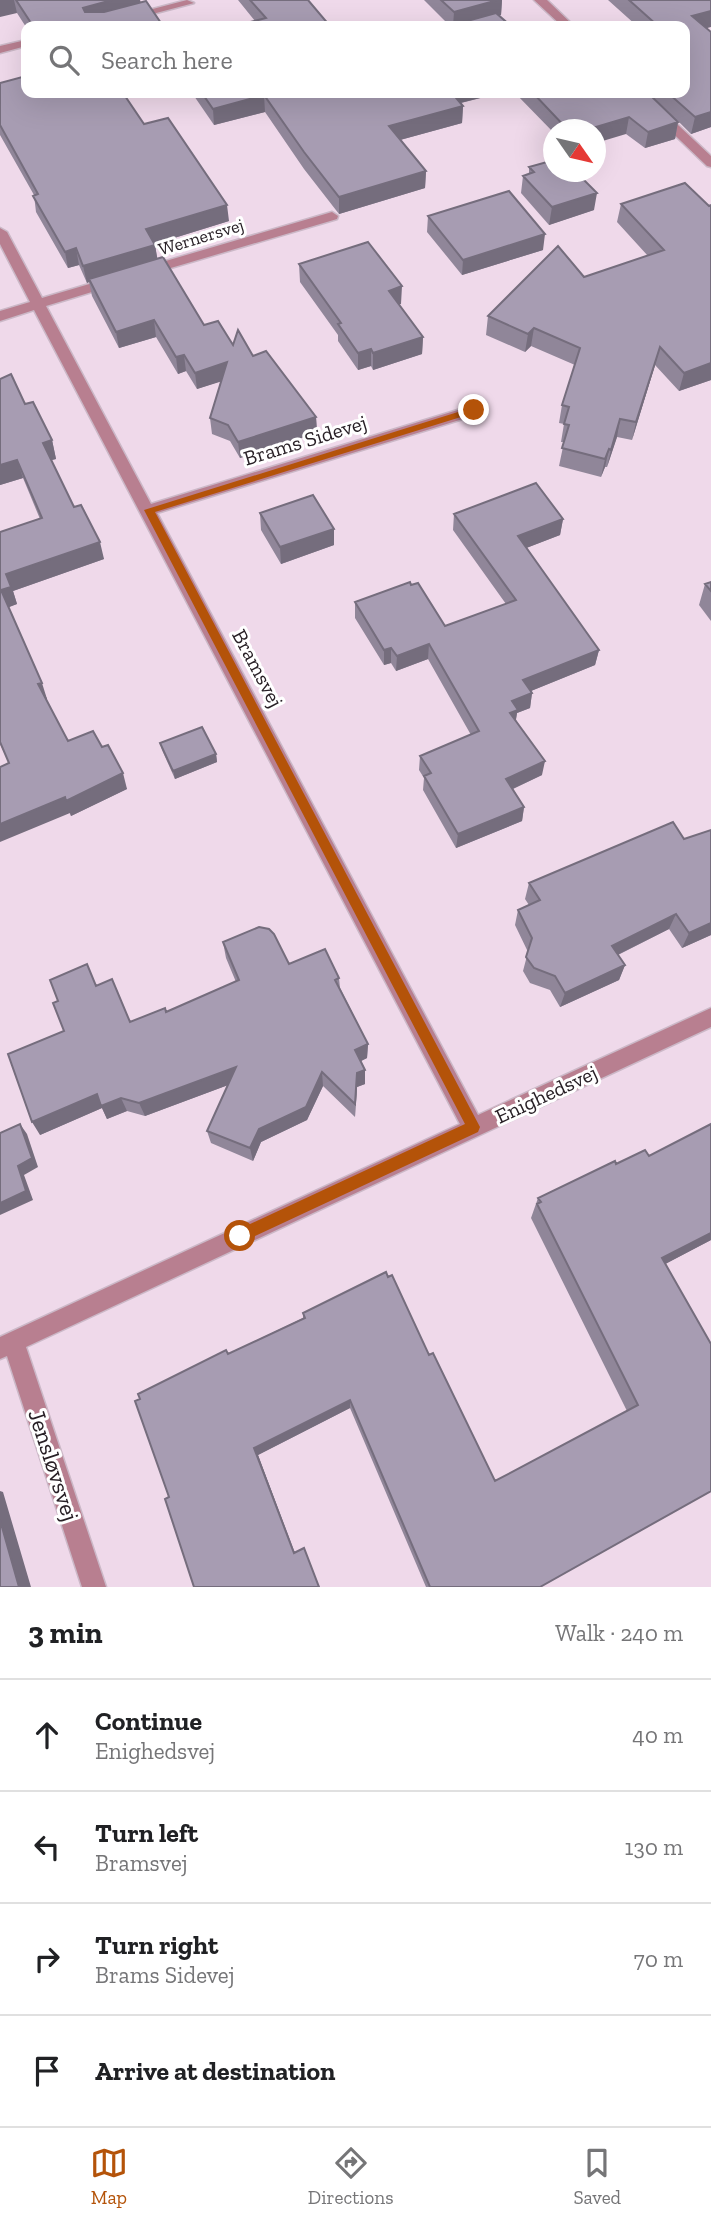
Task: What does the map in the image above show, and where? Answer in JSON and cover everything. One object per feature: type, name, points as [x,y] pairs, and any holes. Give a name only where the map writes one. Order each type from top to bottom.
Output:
[{"type":"street","points":[[540,0],[563,21]]},
{"type":"street","points":[[114,21],[188,3]]},
{"type":"street","points":[[0,50],[21,44]]},
{"type":"street","points":[[642,98],[711,163]]},
{"type":"street","name":"Wernersvej","points":[[0,316],[332,216]]},
{"type":"street","name":"Bramsvej","points":[[0,232],[473,1127]]},
{"type":"street","name":"Brams Sidevej","points":[[149,510],[474,410]]},
{"type":"street","name":"Enighedsvej","points":[[6,1345],[711,1017]]},
{"type":"street","name":"Jensløvsvej","points":[[6,1345],[94,1587]]},
{"type":"building","points":[[16,0],[112,0],[83,8],[85,12],[104,12],[146,1],[160,21],[30,21]]},
{"type":"building","points":[[250,0],[308,0],[326,21],[254,21],[266,18]]},
{"type":"building","points":[[441,0],[498,0],[454,12]]},
{"type":"building","points":[[629,0],[711,0],[711,11],[692,16],[711,32],[711,112],[695,117],[674,98],[690,98],[690,21],[652,21]]},
{"type":"building","points":[[496,13],[505,21],[467,21]]},
{"type":"building","points":[[21,77],[21,98],[126,98],[144,124],[168,118],[227,205],[146,229],[155,245],[83,266],[76,248],[65,252],[33,196],[38,194],[0,125],[0,83]]},
{"type":"building","points":[[205,98],[253,98],[213,109]]},
{"type":"building","points":[[266,98],[456,98],[463,106],[389,126],[426,171],[339,197]]},
{"type":"building","points":[[538,98],[653,98],[678,122],[648,132],[629,117],[606,124],[606,119],[558,119]]},
{"type":"building","points":[[543,163],[543,182],[586,182],[597,193],[552,207],[523,176],[534,172],[529,167]]},
{"type":"building","points":[[685,183],[711,205],[711,363],[684,373],[660,347],[636,422],[620,419],[611,450],[609,449],[605,459],[562,448],[569,425],[564,424],[569,407],[562,405],[580,348],[534,328],[528,334],[488,316],[558,246],[584,277],[664,250],[621,204]]},
{"type":"building","points":[[509,191],[545,234],[463,260],[428,216]]},
{"type":"building","points":[[368,242],[402,286],[389,291],[423,337],[373,353],[371,349],[358,353],[338,324],[341,323],[299,264]]},
{"type":"building","points":[[163,257],[204,325],[218,321],[233,345],[238,330],[253,356],[266,351],[316,417],[238,442],[228,425],[210,418],[227,362],[195,373],[184,355],[176,357],[154,320],[116,332],[89,279]]},
{"type":"building","points":[[11,374],[25,404],[33,402],[52,440],[43,443],[74,507],[81,505],[100,542],[6,574],[11,587],[1,590],[42,683],[38,684],[68,741],[93,731],[102,747],[108,745],[123,773],[66,801],[65,797],[0,824],[0,767],[9,763],[0,742],[0,532],[42,518],[17,460],[0,465],[0,379]]},
{"type":"building","points":[[536,483],[563,519],[518,536],[599,650],[523,680],[532,693],[512,701],[518,710],[510,713],[545,761],[506,779],[524,807],[458,834],[424,776],[431,773],[420,756],[479,731],[429,644],[397,656],[391,648],[384,650],[355,602],[410,582],[411,585],[418,583],[445,626],[516,600],[454,514]]},
{"type":"building","points":[[313,495],[334,529],[280,547],[260,513]]},
{"type":"building","points":[[202,727],[216,754],[173,771],[160,743]]},
{"type":"building","points":[[673,822],[684,839],[711,830],[711,923],[689,933],[676,914],[612,946],[625,965],[565,993],[555,976],[534,968],[526,957],[532,938],[518,910],[540,900],[529,883]]},
{"type":"building","points":[[259,927],[269,929],[274,934],[289,964],[325,949],[339,978],[335,980],[368,1044],[355,1050],[365,1070],[357,1073],[355,1104],[322,1072],[306,1107],[259,1129],[250,1148],[207,1131],[236,1067],[139,1103],[121,1098],[101,1106],[97,1094],[32,1122],[8,1054],[64,1031],[53,1003],[58,1001],[50,980],[87,964],[96,986],[112,979],[130,1022],[165,1008],[166,1012],[239,980],[223,942]]},
{"type":"building","points":[[20,1124],[32,1158],[18,1166],[26,1191],[0,1203],[0,1133]]},
{"type":"building","points":[[711,1124],[711,1233],[662,1258],[711,1344],[711,1491],[540,1587],[430,1587],[350,1400],[254,1448],[294,1553],[304,1548],[319,1587],[194,1587],[165,1499],[169,1497],[135,1401],[140,1399],[138,1394],[226,1350],[228,1354],[305,1318],[303,1313],[386,1272],[388,1277],[392,1275],[429,1355],[433,1353],[495,1481],[638,1405],[537,1204],[541,1202],[538,1198],[615,1161],[616,1164],[645,1150],[649,1156]]},
{"type":"building","points":[[0,1520],[19,1587],[0,1587]]},
{"type":"route","points":[[240,1236],[473,1127],[149,510],[474,410]]}]
